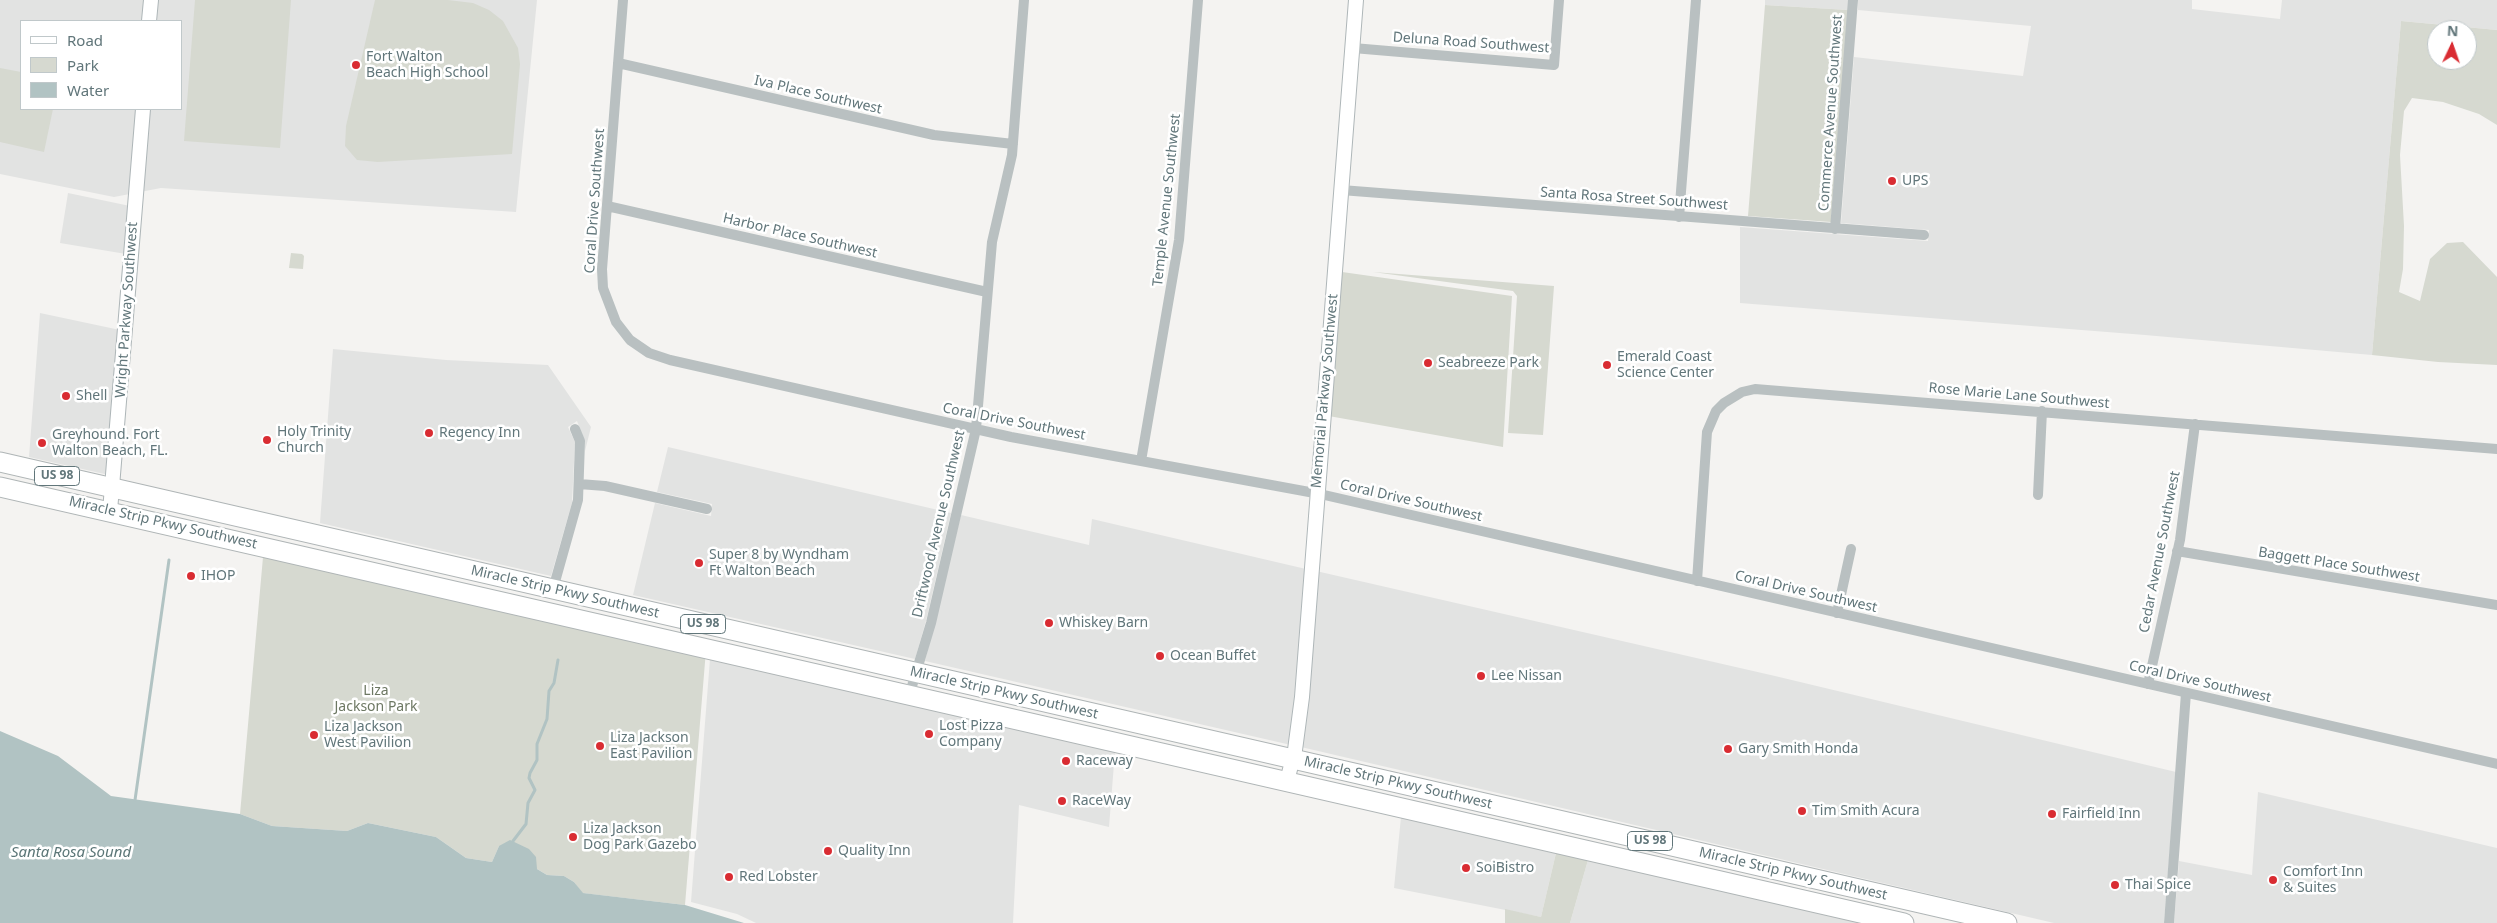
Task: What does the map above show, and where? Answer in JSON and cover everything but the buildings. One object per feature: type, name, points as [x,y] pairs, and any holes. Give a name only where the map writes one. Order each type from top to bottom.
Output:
[{"type":"highway","name":"Miracle Strip Pkwy Southwest","points":[[0,462],[2007,923]]},
{"type":"highway","name":"Miracle Strip Pkwy Southwest","points":[[0,487],[1904,923]]},
{"type":"street","points":[[149,20],[151,0]]},
{"type":"street","name":"Coral Drive Southwest","points":[[623,0],[602,270],[605,297],[616,322],[639,347],[670,360],[976,429],[1317,494],[2497,764]]},
{"type":"street","name":"Driftwood Avenue Southwest","points":[[909,696],[931,623],[976,429],[993,233],[1010,169],[1013,144],[1024,0]]},
{"type":"street","name":"Temple Avenue Southwest","points":[[1141,461],[1179,240],[1198,0]]},
{"type":"street","name":"Memorial Parkway Southwest","points":[[1287,781],[1302,697],[1356,0]]},
{"type":"street","name":"Deluna Road Southwest","points":[[1353,48],[1554,65],[1559,0]]},
{"type":"street","points":[[1679,217],[1696,0]]},
{"type":"street","name":"Commerce Avenue Southwest","points":[[1836,229],[1853,0]]},
{"type":"street","name":"Iva Place Southwest","points":[[618,63],[934,135],[1013,144]]},
{"type":"street","name":"Wright Parkway Southwest","points":[[110,511],[142,110]]},
{"type":"street","name":"Santa Rosa Street Southwest","points":[[1341,190],[1924,235]]},
{"type":"street","name":"Harbor Place Southwest","points":[[607,206],[987,292]]},
{"type":"street","name":"Rose Marie Lane Southwest","points":[[1697,581],[1707,432],[1716,411],[1731,397],[1755,389],[2497,449]]},
{"type":"street","points":[[2038,495],[2042,412]]},
{"type":"street","name":"Cedar Avenue Southwest","points":[[2148,684],[2178,551],[2195,424]]},
{"type":"street","points":[[553,589],[577,506],[580,441],[575,429]]},
{"type":"street","points":[[579,484],[605,486],[707,509]]},
{"type":"street","points":[[1837,613],[1851,549]]},
{"type":"street","name":"Baggett Place Southwest","points":[[2178,551],[2497,605]]},
{"type":"street","points":[[2169,923],[2186,693]]},
{"type":"shaded area","name":"Fort Walton Beach High School","points":[[0,0],[537,0],[516,212],[161,188],[114,197],[0,174]]},
{"type":"shaded area","points":[[1765,0],[1848,0],[1848,10],[1765,5]]},
{"type":"shaded area","points":[[1858,0],[2192,0],[2192,9],[2280,19],[2282,0],[2497,0],[2497,30],[2477,28],[2477,20],[2427,20],[2427,23],[2401,21],[2372,355],[1740,303],[1740,227],[1928,241],[1929,230],[1841,223],[1854,57],[2023,76],[2031,26],[1858,10]]},
{"type":"shaded area","points":[[68,193],[130,206],[126,254],[60,243]]},
{"type":"shaded area","points":[[40,313],[120,330],[109,475],[29,457]]},
{"type":"shaded area","points":[[333,349],[446,360],[548,365],[591,427],[585,451],[585,441],[577,421],[568,427],[575,442],[572,503],[551,576],[320,523]]},
{"type":"shaded area","points":[[668,447],[951,513],[926,621],[915,659],[633,595],[655,503],[711,516],[712,504],[657,492]]},
{"type":"shaded area","points":[[961,515],[1089,545],[1092,519],[1306,569],[1297,697],[1291,745],[925,661]]},
{"type":"shaded area","points":[[1316,571],[1775,676],[2176,772],[2164,923],[2054,923],[1301,747]]},
{"type":"shaded area","points":[[710,659],[1115,751],[1109,827],[1019,805],[1013,923],[756,923],[737,914],[691,902]]},
{"type":"shaded area","points":[[2258,792],[2497,848],[2497,923],[2174,923],[2179,861],[2252,875]]},
{"type":"shaded area","points":[[1401,817],[1556,853],[1541,917],[1394,888]]},
{"type":"shaded area","points":[[1588,860],[1862,923],[1570,923]]},
{"type":"green space","points":[[195,0],[291,0],[280,148],[184,141]]},
{"type":"green space","points":[[375,0],[448,0],[473,3],[489,10],[503,21],[518,48],[520,64],[512,154],[378,162],[357,160],[345,146],[346,126]]},
{"type":"green space","points":[[1765,5],[1848,10],[1831,222],[1748,216]]},
{"type":"green space","points":[[2401,21],[2427,23],[2427,70],[2477,70],[2477,28],[2497,30],[2497,125],[2479,114],[2443,102],[2412,98],[2404,111],[2400,155],[2404,226],[2403,269],[2399,292],[2420,301],[2430,259],[2447,243],[2463,242],[2497,277],[2497,365],[2438,362],[2372,355]]},
{"type":"green space","points":[[0,68],[20,72],[20,110],[53,110],[44,152],[0,142]]},
{"type":"green space","points":[[291,253],[304,256],[303,269],[289,268]]},
{"type":"green space","name":"Seabreeze Park","points":[[1335,271],[1512,296],[1503,447],[1323,415]]},
{"type":"green space","points":[[1373,272],[1554,286],[1543,435],[1508,433],[1517,296],[1513,291]]},
{"type":"green space","name":"Liza Jackson Park","points":[[264,546],[706,650],[685,905],[582,893],[574,882],[564,876],[547,875],[499,846],[492,862],[466,858],[436,837],[368,823],[347,831],[272,826],[240,814]]},
{"type":"green space","points":[[1556,853],[1588,860],[1570,923],[1505,923],[1505,909],[1541,917]]},
{"type":"water","name":"Santa Rosa Sound","points":[[0,731],[58,756],[111,796],[240,814],[272,826],[347,831],[368,823],[436,837],[466,858],[492,862],[499,846],[510,840],[529,849],[536,857],[537,869],[547,875],[564,876],[574,882],[583,893],[685,905],[744,923],[0,923]]},
{"type":"waterway","points":[[135,800],[169,560]]},
{"type":"waterway","points":[[513,841],[526,824],[528,803],[535,790],[529,778],[537,760],[537,744],[547,719],[549,691],[554,683],[558,660]]},
{"type":"place","name":"Fort Walton Beach High School","points":[[356,65]]},
{"type":"place","name":"UPS","points":[[1892,181]]},
{"type":"place","name":"Seabreeze Park","points":[[1428,363]]},
{"type":"place","name":"Emerald Coast Science Center","points":[[1607,365]]},
{"type":"place","name":"Shell","points":[[66,396]]},
{"type":"place","name":"Regency Inn","points":[[429,433]]},
{"type":"place","name":"Holy Trinity Church","points":[[267,440]]},
{"type":"place","name":"Greyhound. Fort Walton Beach, FL.","points":[[42,443]]},
{"type":"place","name":"Super 8 by Wyndham Ft Walton Beach","points":[[699,563]]},
{"type":"place","name":"IHOP","points":[[191,576]]},
{"type":"place","name":"Whiskey Barn","points":[[1049,623]]},
{"type":"place","name":"Ocean Buffet","points":[[1160,656]]},
{"type":"place","name":"Lee Nissan","points":[[1481,676]]},
{"type":"place","name":"Lost Pizza Company","points":[[929,734]]},
{"type":"place","name":"Liza Jackson West Pavilion","points":[[314,735]]},
{"type":"place","name":"Liza Jackson East Pavilion","points":[[600,746]]},
{"type":"place","name":"Gary Smith Honda","points":[[1728,749]]},
{"type":"place","name":"Raceway","points":[[1066,761]]},
{"type":"place","name":"RaceWay","points":[[1062,801]]},
{"type":"place","name":"Tim Smith Acura","points":[[1802,811]]},
{"type":"place","name":"Fairfield Inn","points":[[2052,814]]},
{"type":"place","name":"Liza Jackson Dog Park Gazebo","points":[[573,837]]},
{"type":"place","name":"Quality Inn","points":[[828,851]]},
{"type":"place","name":"SoiBistro","points":[[1466,868]]},
{"type":"place","name":"Red Lobster","points":[[729,877]]},
{"type":"place","name":"Comfort Inn & Suites","points":[[2273,880]]},
{"type":"place","name":"Thai Spice","points":[[2115,885]]}]
